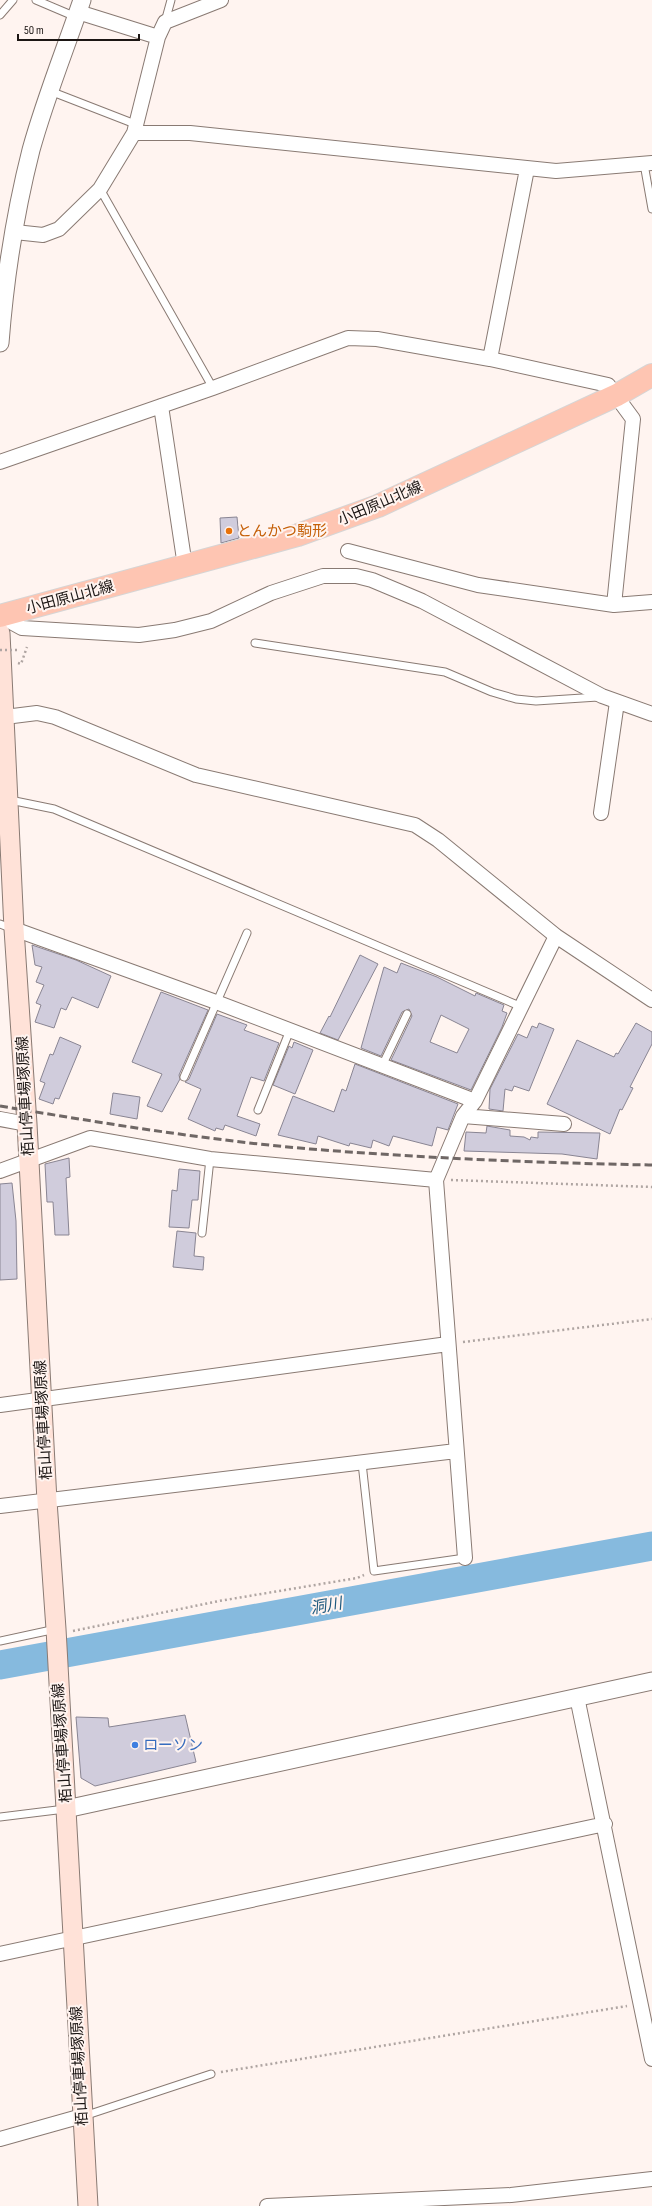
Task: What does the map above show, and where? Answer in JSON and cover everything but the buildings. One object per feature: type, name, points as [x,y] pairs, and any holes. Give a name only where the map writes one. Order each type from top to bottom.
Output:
[{"type":"main road","name":"小田原山北線","points":[[0,616],[298,535],[349,518],[617,395],[652,375]]},
{"type":"main road","name":"栢山停車場塚原線","points":[[0,633],[1,697],[4,717],[9,800],[7,926],[27,1124],[46,1501],[56,1629],[88,2206]]},
{"type":"street","points":[[15,232],[43,235],[59,229],[100,189],[134,129],[158,37],[165,22],[220,0]]},
{"type":"street","points":[[0,342],[2,298],[31,150],[79,10],[158,37]]},
{"type":"street","points":[[134,129],[190,133],[556,171],[648,163]]},
{"type":"street","points":[[490,359],[527,169]]},
{"type":"street","points":[[0,462],[213,388],[348,338],[377,340],[490,359],[608,385],[617,395],[633,419],[614,605]]},
{"type":"street","points":[[161,406],[185,566]]},
{"type":"street","points":[[348,551],[478,585],[614,605],[652,602]]},
{"type":"street","points":[[0,616],[22,628],[139,635],[175,630],[211,621],[271,593],[323,576],[356,576],[372,580],[422,602],[602,696],[652,714]]},
{"type":"street","points":[[601,814],[617,702]]},
{"type":"street","points":[[4,717],[37,713],[54,717],[196,775],[415,826],[438,840],[556,936],[652,1000]]},
{"type":"street","points":[[7,926],[216,1002],[475,1101]]},
{"type":"street","points":[[465,1558],[436,1180],[463,1116],[475,1101],[523,1007],[556,936]]},
{"type":"street","points":[[463,1116],[564,1124]]},
{"type":"street","points":[[0,1119],[27,1124]]},
{"type":"street","points":[[0,1171],[90,1138],[210,1159],[436,1180]]},
{"type":"street","points":[[0,1406],[448,1344]]},
{"type":"street","points":[[0,1506],[456,1451]]},
{"type":"street","points":[[66,1809],[652,1681]]},
{"type":"street","points":[[577,1697],[605,1824],[652,2059]]},
{"type":"street","points":[[0,1954],[605,1824]]},
{"type":"street","points":[[0,2139],[82,2116]]},
{"type":"street","points":[[267,2206],[512,2195],[652,2179]]},
{"type":"lane","points":[[0,15],[13,0]]},
{"type":"lane","points":[[36,0],[79,10]]},
{"type":"lane","points":[[165,22],[171,0]]},
{"type":"lane","points":[[50,91],[134,129]]},
{"type":"lane","points":[[648,163],[652,209]]},
{"type":"lane","points":[[100,189],[213,388]]},
{"type":"lane","points":[[255,643],[445,672],[492,692],[516,699],[536,701],[602,696]]},
{"type":"lane","points":[[9,800],[54,809],[523,1007]]},
{"type":"lane","points":[[184,1077],[247,933]]},
{"type":"lane","points":[[382,1066],[407,1014]]},
{"type":"lane","points":[[258,1110],[290,1030]]},
{"type":"lane","points":[[202,1233],[210,1159]]},
{"type":"lane","points":[[362,1463],[374,1571],[465,1558]]},
{"type":"lane","points":[[0,1641],[56,1629]]},
{"type":"lane","points":[[0,1817],[66,1809]]},
{"type":"lane","points":[[82,2116],[211,2074]]},
{"type":"path","points":[[0,650],[20,650],[16,662],[21,664],[27,647]]},
{"type":"path","points":[[436,1180],[652,1187]]},
{"type":"path","points":[[448,1344],[652,1319]]},
{"type":"path","points":[[56,1629],[76,1631],[219,1600],[357,1578],[374,1571]]},
{"type":"path","points":[[211,2074],[641,2004]]},
{"type":"waterway","name":"洞川","points":[[0,1665],[652,1546]]},
{"type":"railway","points":[[0,1106],[193,1136],[310,1149],[481,1160],[652,1165]]},
{"type":"place","name":"とんかつ駒形","points":[[229,531]]},
{"type":"place","name":"ローソン","points":[[135,1745]]}]
